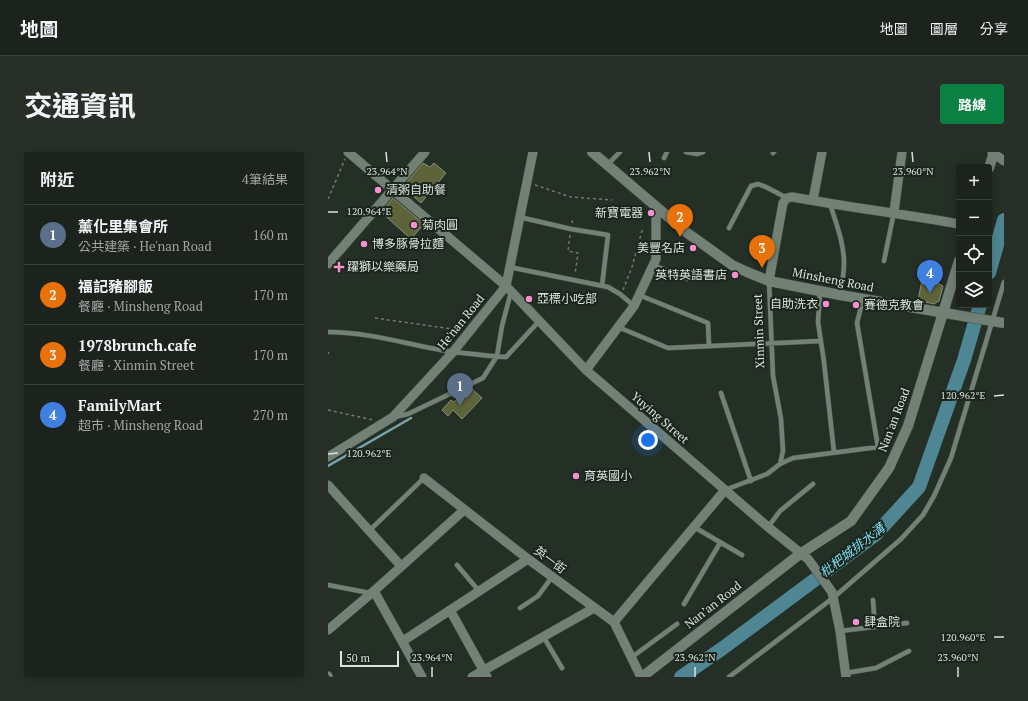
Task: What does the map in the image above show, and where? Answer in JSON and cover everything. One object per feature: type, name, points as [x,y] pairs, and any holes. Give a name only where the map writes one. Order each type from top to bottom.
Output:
[{"type":"street","name":"Yuying Street","points":[[348,152],[509,288],[586,370],[804,557],[832,595]]},
{"type":"street","points":[[328,264],[425,152]]},
{"type":"street","points":[[509,288],[509,267],[533,152]]},
{"type":"street","name":"Minsheng Road","points":[[592,152],[686,232],[732,265],[769,281],[840,295],[990,320]]},
{"type":"street","points":[[813,200],[822,152]]},
{"type":"street","points":[[894,212],[902,152]]},
{"type":"street","points":[[990,164],[993,153],[1004,161]]},
{"type":"street","points":[[787,198],[792,197],[830,204],[894,212],[956,223]]},
{"type":"street","name":"Xinmin Street","points":[[769,281],[783,203],[787,198]]},
{"type":"street","points":[[586,370],[634,306],[656,259],[656,207]]},
{"type":"street","name":"Nan'an Road","points":[[804,557],[851,521],[889,468],[908,426],[946,312],[956,272]]},
{"type":"street","name":"He'nan Road","points":[[328,457],[393,417],[509,288]]},
{"type":"street","points":[[990,320],[1004,323]]},
{"type":"street","name":"英一街","points":[[424,478],[528,559],[614,622],[642,677]]},
{"type":"street","points":[[328,485],[401,566]]},
{"type":"street","points":[[614,622],[725,490]]},
{"type":"street","points":[[328,630],[464,510]]},
{"type":"street","name":"Nan’an Road","points":[[642,677],[804,557]]},
{"type":"street","points":[[403,641],[528,559]]},
{"type":"street","points":[[372,592],[403,641],[422,677]]},
{"type":"street","points":[[832,595],[840,631],[846,675]]},
{"type":"street","points":[[472,677],[485,674],[543,636],[594,608]]},
{"type":"street","points":[[450,610],[485,674]]},
{"type":"lane","points":[[607,165],[620,152]]},
{"type":"lane","points":[[664,158],[667,152]]},
{"type":"lane","points":[[686,152],[697,154],[703,152]]},
{"type":"lane","points":[[729,228],[751,186],[758,184],[762,185],[787,198]]},
{"type":"lane","points":[[830,204],[841,242],[844,263],[840,295]]},
{"type":"lane","points":[[884,261],[894,212]]},
{"type":"lane","points":[[519,217],[571,229],[608,235],[602,286]]},
{"type":"lane","points":[[653,265],[688,279]]},
{"type":"lane","points":[[509,267],[608,287],[620,294],[634,306]]},
{"type":"lane","name":"Xinmin Street","points":[[769,281],[773,376],[782,419],[783,451],[780,464]]},
{"type":"lane","points":[[729,677],[909,531],[923,515],[934,496],[951,458],[990,320],[1004,282]]},
{"type":"lane","points":[[393,417],[408,414],[483,378],[497,356],[509,288]]},
{"type":"lane","points":[[820,291],[818,322],[834,452]]},
{"type":"lane","points":[[639,295],[708,323],[709,346]]},
{"type":"lane","points":[[725,490],[767,474],[780,464],[793,458],[878,447],[857,323],[863,299]]},
{"type":"lane","points":[[328,332],[342,332],[384,338],[453,352],[506,357],[540,320]]},
{"type":"lane","points":[[618,327],[668,348],[820,341]]},
{"type":"lane","points":[[721,393],[751,481]]},
{"type":"lane","points":[[369,531],[424,478]]},
{"type":"lane","points":[[768,527],[780,511],[814,484]]},
{"type":"lane","points":[[694,527],[720,544],[742,555]]},
{"type":"lane","points":[[684,604],[720,544]]},
{"type":"lane","points":[[457,565],[479,591]]},
{"type":"lane","points":[[520,608],[538,596],[552,577]]},
{"type":"lane","points":[[328,585],[372,592]]},
{"type":"lane","points":[[873,600],[875,627]]},
{"type":"lane","points":[[840,631],[907,623]]},
{"type":"lane","points":[[632,657],[677,624]]},
{"type":"lane","points":[[543,636],[562,668]]},
{"type":"lane","points":[[846,675],[876,668],[909,651]]},
{"type":"path","points":[[328,199],[348,152]]},
{"type":"path","points":[[527,183],[571,197],[612,200]]},
{"type":"path","points":[[573,218],[568,251],[578,253],[574,280]]},
{"type":"path","points":[[620,294],[632,267],[643,227]]},
{"type":"path","points":[[375,318],[469,331]]},
{"type":"path","points":[[328,410],[384,422]]},
{"type":"building","points":[[423,163],[430,167],[434,163],[446,173],[421,203],[406,190],[406,183]]},
{"type":"building","points":[[393,198],[424,224],[411,239],[381,212]]},
{"type":"building","points":[[923,275],[943,286],[939,301],[934,304],[918,300]]},
{"type":"building","points":[[472,389],[482,398],[462,419],[453,410],[448,416],[442,410],[451,400],[454,402],[465,391],[467,390],[470,392]]},
{"type":"waterway","name":"枇杷城排水溝","points":[[989,272],[1004,220]]},
{"type":"waterway","name":"枇杷城排水溝","points":[[681,677],[723,648],[875,535],[919,487],[964,360],[979,308]]},
{"type":"waterway","points":[[328,466],[411,418]]},
{"type":"place","name":"清粥自助餐","points":[[378,190]]},
{"type":"place","name":"新寶電器","points":[[651,213]]},
{"type":"place","name":"菊肉圓","points":[[414,225]]},
{"type":"place","name":"福記豬腳飯","points":[[680,237]]},
{"type":"place","name":"博多豚骨拉麵","points":[[364,244]]},
{"type":"place","name":"美豐名店","points":[[693,248]]},
{"type":"place","name":"躍獅以樂藥局","points":[[339,267]]},
{"type":"place","name":"1978brunch.cafe","points":[[762,268]]},
{"type":"place","name":"英特英語書店","points":[[735,275]]},
{"type":"place","name":"FamilyMart","points":[[930,293]]},
{"type":"place","name":"亞標小吃部","points":[[529,299]]},
{"type":"place","name":"自助洗衣","points":[[826,304]]},
{"type":"place","name":"賽德克教會","points":[[856,305]]},
{"type":"place","name":"薰化里集會所","points":[[460,406]]},
{"type":"place","name":"育英國小","points":[[576,476]]},
{"type":"place","name":"肆盒院","points":[[856,622]]}]
